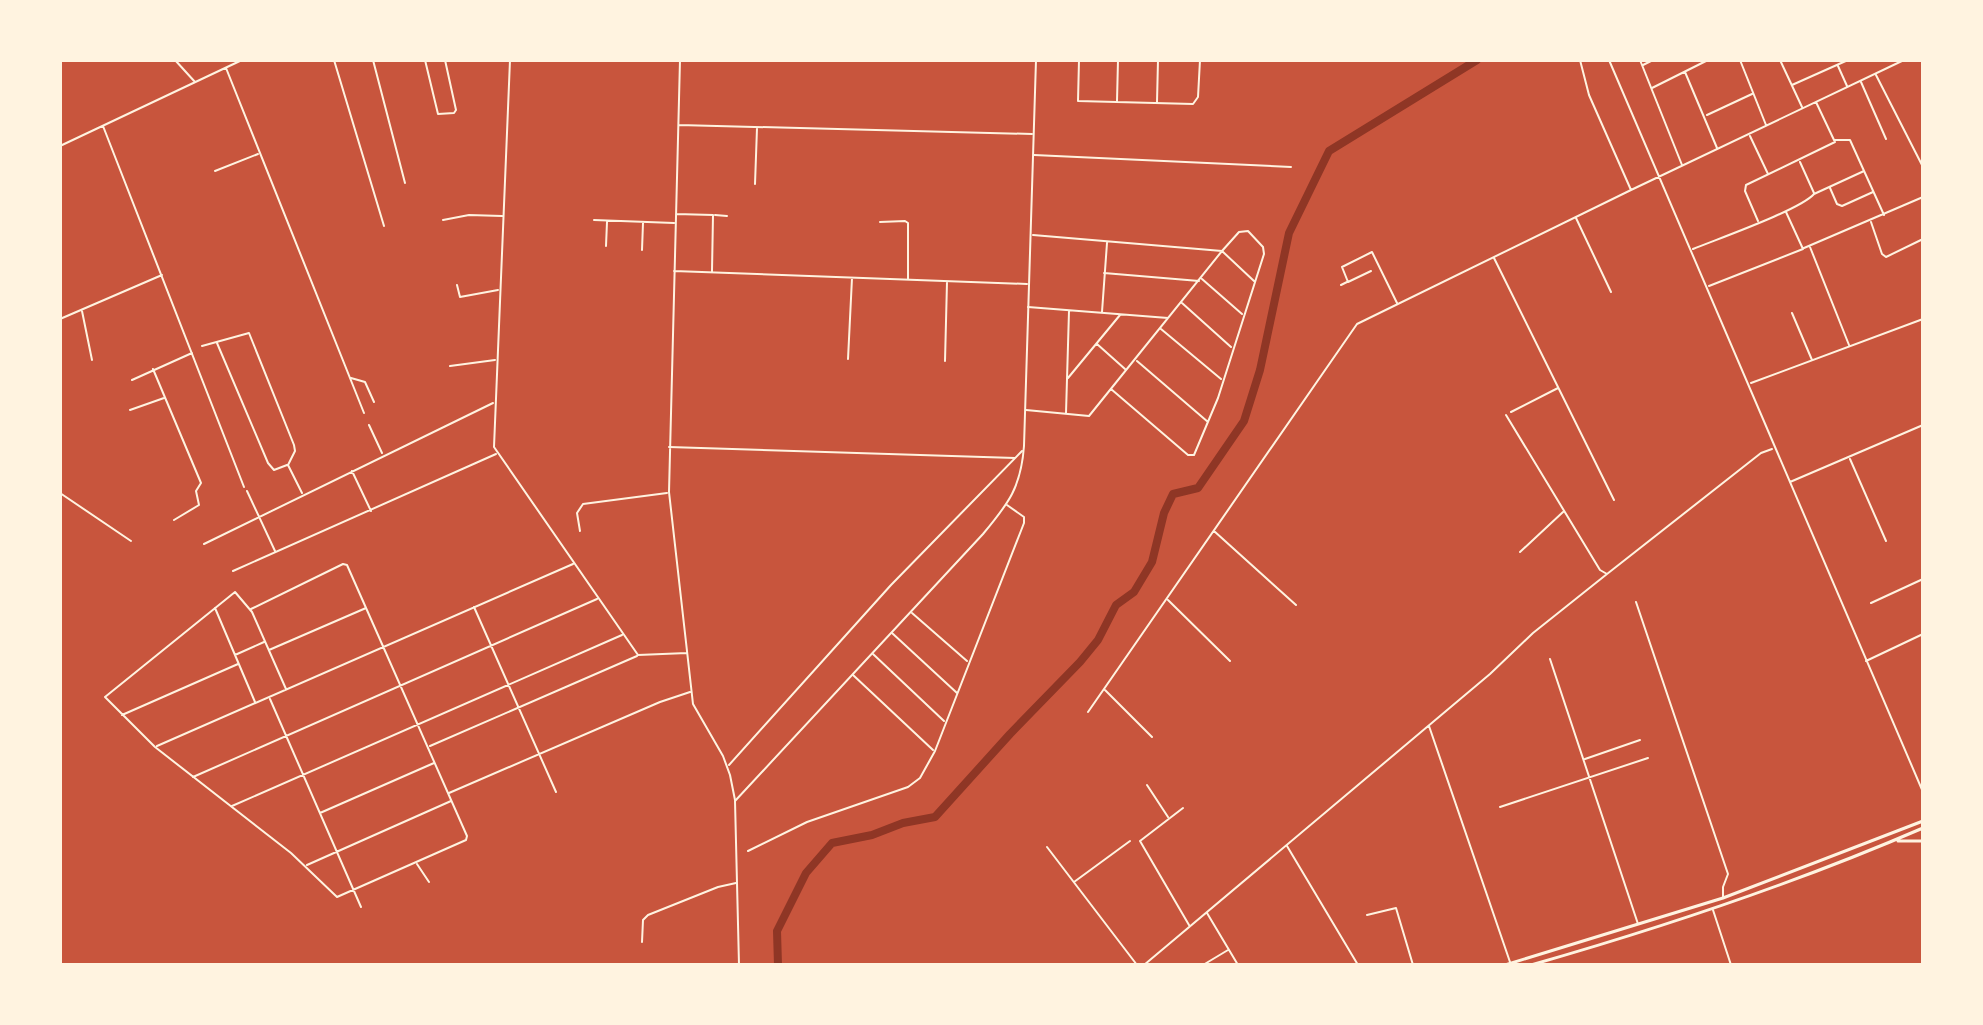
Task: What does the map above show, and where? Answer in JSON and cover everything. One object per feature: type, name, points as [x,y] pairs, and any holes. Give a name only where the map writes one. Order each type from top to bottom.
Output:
[{"type":"highway","points":[[1508,964],[1723,898],[1923,821]]},
{"type":"highway","points":[[1531,965],[1548,963],[1712,909],[1815,873],[1923,828]]},
{"type":"highway","points":[[1894,841],[1923,841]]},
{"type":"highway","points":[[1745,890],[1747,896]]},
{"type":"street","points":[[175,60],[195,82]]},
{"type":"street","points":[[60,146],[242,60]]},
{"type":"street","points":[[334,60],[384,226]]},
{"type":"street","points":[[373,60],[405,183]]},
{"type":"street","points":[[425,60],[440,115],[456,110],[445,60],[450,60]]},
{"type":"street","points":[[510,60],[494,447],[638,655]]},
{"type":"street","points":[[680,60],[669,492],[691,691],[696,710],[727,767],[735,801],[739,965]]},
{"type":"street","points":[[735,801],[1007,505],[1021,475],[1036,60]]},
{"type":"street","points":[[1079,60],[1078,101],[1157,103],[1196,103],[1200,60]]},
{"type":"street","points":[[1117,102],[1118,60]]},
{"type":"street","points":[[1157,103],[1158,60]]},
{"type":"street","points":[[1580,60],[1589,95],[1631,190]]},
{"type":"street","points":[[1609,60],[1923,792]]},
{"type":"street","points":[[1640,60],[1682,166]]},
{"type":"street","points":[[1643,65],[1653,60]]},
{"type":"street","points":[[1651,88],[1708,60]]},
{"type":"street","points":[[1740,60],[1766,126]]},
{"type":"street","points":[[1780,60],[1803,108]]},
{"type":"street","points":[[1792,85],[1848,60]]},
{"type":"street","points":[[1889,60],[1892,66]]},
{"type":"street","points":[[1088,712],[1355,326],[1904,60]]},
{"type":"street","points":[[1837,65],[1848,87]]},
{"type":"street","points":[[226,68],[364,413]]},
{"type":"street","points":[[1685,72],[1717,150]]},
{"type":"street","points":[[1875,74],[1922,164]]},
{"type":"street","points":[[1860,81],[1886,139]]},
{"type":"street","points":[[1705,115],[1753,93]]},
{"type":"street","points":[[1816,102],[1836,142]]},
{"type":"street","points":[[678,125],[1033,134]]},
{"type":"street","points":[[103,126],[244,487]]},
{"type":"street","points":[[755,184],[757,127]]},
{"type":"street","points":[[1749,134],[1769,175]]},
{"type":"street","points":[[1759,222],[1744,188],[1836,142],[1849,139],[1884,215]]},
{"type":"street","points":[[215,171],[259,153]]},
{"type":"street","points":[[1033,155],[1291,167]]},
{"type":"street","points":[[1799,161],[1814,194]]},
{"type":"street","points":[[1692,250],[1759,222],[1864,171]]},
{"type":"street","points":[[1829,186],[1837,204],[1842,206],[1873,191]]},
{"type":"street","points":[[1707,286],[1923,197]]},
{"type":"street","points":[[1785,210],[1803,249]]},
{"type":"street","points":[[675,214],[727,216]]},
{"type":"street","points":[[443,220],[469,215],[503,216]]},
{"type":"street","points":[[712,272],[713,215]]},
{"type":"street","points":[[1575,217],[1611,292]]},
{"type":"street","points":[[594,220],[675,223]]},
{"type":"street","points":[[606,246],[607,220]]},
{"type":"street","points":[[1871,221],[1884,257],[1923,239]]},
{"type":"street","points":[[642,250],[643,222]]},
{"type":"street","points":[[880,222],[908,223],[908,279]]},
{"type":"street","points":[[1025,410],[1089,416],[1222,251],[1239,232],[1248,231],[1263,247],[1264,254],[1209,422],[1191,456],[1111,389]]},
{"type":"street","points":[[1030,235],[1222,251],[1255,282]]},
{"type":"street","points":[[1102,312],[1107,242]]},
{"type":"street","points":[[1809,246],[1849,347]]},
{"type":"street","points":[[1348,282],[1342,267],[1372,252],[1398,303]]},
{"type":"street","points":[[1494,257],[1614,500]]},
{"type":"street","points":[[673,271],[1029,284]]},
{"type":"street","points":[[1341,285],[1371,271]]},
{"type":"street","points":[[1104,273],[1200,279],[1244,315]]},
{"type":"street","points":[[60,319],[163,275]]},
{"type":"street","points":[[848,359],[852,277]]},
{"type":"street","points":[[945,361],[947,281]]},
{"type":"street","points":[[457,285],[460,297],[500,290]]},
{"type":"street","points":[[1181,303],[1233,348]]},
{"type":"street","points":[[1028,307],[1169,318]]},
{"type":"street","points":[[81,310],[92,360]]},
{"type":"street","points":[[1066,414],[1069,310]]},
{"type":"street","points":[[1792,313],[1812,360]]},
{"type":"street","points":[[1067,380],[1121,314]]},
{"type":"street","points":[[1750,384],[1923,319]]},
{"type":"street","points":[[1160,329],[1222,380]]},
{"type":"street","points":[[202,346],[216,342],[249,333],[294,445],[295,451],[288,465],[274,470],[268,463],[216,342]]},
{"type":"street","points":[[1096,344],[1126,370]]},
{"type":"street","points":[[132,380],[193,353]]},
{"type":"street","points":[[450,366],[497,360]]},
{"type":"street","points":[[1135,360],[1209,422]]},
{"type":"street","points":[[153,369],[201,483],[196,491],[199,505],[174,520]]},
{"type":"street","points":[[350,378],[362,379],[374,402]]},
{"type":"street","points":[[1511,412],[1559,388]]},
{"type":"street","points":[[130,410],[165,397]]},
{"type":"street","points":[[204,544],[494,403]]},
{"type":"street","points":[[1506,415],[1600,570],[1607,574]]},
{"type":"street","points":[[369,425],[383,455]]},
{"type":"street","points":[[1789,482],[1923,425]]},
{"type":"street","points":[[669,447],[1016,458]]},
{"type":"street","points":[[1144,965],[1490,674],[1533,633],[1761,453],[1775,448]]},
{"type":"street","points":[[727,767],[891,585],[1023,451]]},
{"type":"street","points":[[233,571],[497,454]]},
{"type":"street","points":[[1849,458],[1886,541]]},
{"type":"street","points":[[288,465],[303,494]]},
{"type":"street","points":[[352,470],[371,511]]},
{"type":"street","points":[[247,491],[275,553]]},
{"type":"street","points":[[580,531],[577,513],[583,504],[669,492]]},
{"type":"street","points":[[60,493],[131,541]]},
{"type":"street","points":[[748,851],[807,822],[908,787],[920,778],[935,751],[1024,523],[1024,517],[1007,505]]},
{"type":"street","points":[[1520,552],[1564,511]]},
{"type":"street","points":[[1214,531],[1296,605]]},
{"type":"street","points":[[251,609],[345,563],[348,565],[449,793],[466,840],[341,897],[336,896],[305,866],[155,747],[106,700],[106,695],[235,592],[251,609],[286,689]]},
{"type":"street","points":[[155,747],[574,564]]},
{"type":"street","points":[[1871,603],[1923,579]]},
{"type":"street","points":[[192,778],[598,599]]},
{"type":"street","points":[[1166,599],[1230,661]]},
{"type":"street","points":[[1636,602],[1728,874],[1723,898]]},
{"type":"street","points":[[214,607],[255,703]]},
{"type":"street","points":[[474,607],[556,792]]},
{"type":"street","points":[[269,650],[367,608]]},
{"type":"street","points":[[911,612],[969,662]]},
{"type":"street","points":[[892,632],[957,693]]},
{"type":"street","points":[[230,806],[623,634]]},
{"type":"street","points":[[1866,661],[1923,634]]},
{"type":"street","points":[[235,655],[265,642]]},
{"type":"street","points":[[428,747],[638,655],[687,653]]},
{"type":"street","points":[[872,653],[946,722]]},
{"type":"street","points":[[1550,659],[1639,925]]},
{"type":"street","points":[[121,716],[238,664]]},
{"type":"street","points":[[852,674],[935,751]]},
{"type":"street","points":[[1103,689],[1152,737]]},
{"type":"street","points":[[449,793],[691,691]]},
{"type":"street","points":[[269,697],[361,907]]},
{"type":"street","points":[[1429,725],[1508,964]]},
{"type":"street","points":[[1583,760],[1640,740]]},
{"type":"street","points":[[1500,807],[1648,758]]},
{"type":"street","points":[[320,813],[435,762]]},
{"type":"street","points":[[1147,785],[1169,818]]},
{"type":"street","points":[[305,866],[452,801]]},
{"type":"street","points":[[1183,808],[1142,838],[1140,843],[1190,926]]},
{"type":"street","points":[[1074,882],[1130,841]]},
{"type":"street","points":[[1287,845],[1358,965]]},
{"type":"street","points":[[1047,847],[1135,964]]},
{"type":"street","points":[[417,863],[429,882]]},
{"type":"street","points":[[642,942],[643,920],[648,915],[718,887],[737,883]]},
{"type":"street","points":[[1367,915],[1396,908],[1413,965]]},
{"type":"street","points":[[1712,909],[1731,965]]},
{"type":"street","points":[[1206,912],[1238,965]]},
{"type":"street","points":[[1203,965],[1229,949]]},
{"type":"waterway","points":[[778,965],[777,931],[806,873],[832,843],[935,817],[1080,662],[1098,640],[1116,605],[1134,592],[1152,562],[1164,513],[1173,494],[1198,488],[1244,421],[1260,370],[1289,233],[1329,151],[1477,60]]}]
